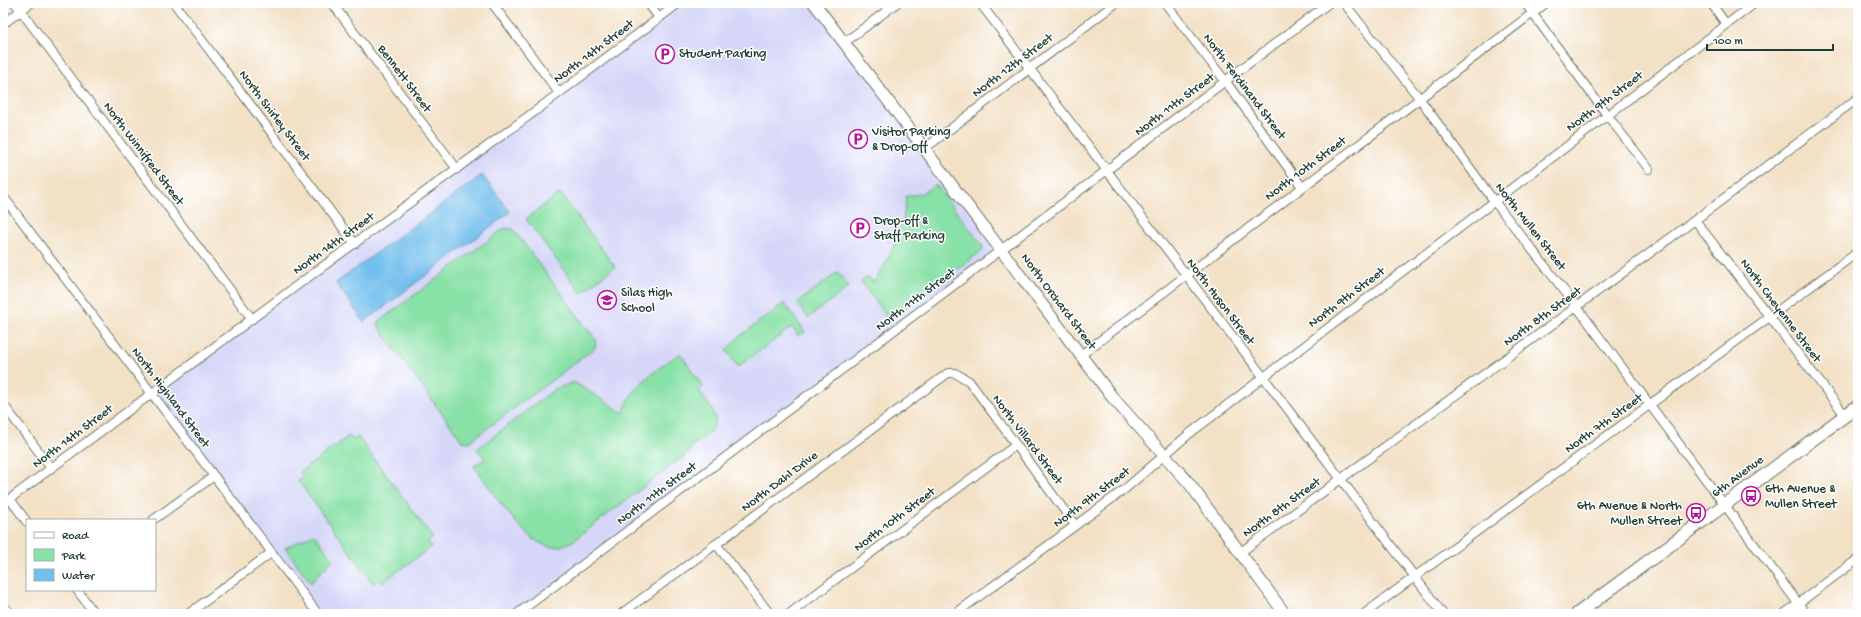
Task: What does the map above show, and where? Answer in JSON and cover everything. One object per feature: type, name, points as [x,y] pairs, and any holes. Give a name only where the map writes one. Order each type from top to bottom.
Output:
[{"type":"main road","name":"6th Avenue","points":[[1577,614],[1858,406]]},
{"type":"main road","points":[[3,608],[8,614]]},
{"type":"street","name":"North Winnifred Street","points":[[15,3],[252,319]]},
{"type":"street","points":[[3,24],[31,3]]},
{"type":"street","name":"North Shirley Street","points":[[174,3],[355,244]]},
{"type":"street","name":"Bennett Street","points":[[332,3],[457,169]]},
{"type":"street","points":[[492,3],[559,93]]},
{"type":"street","points":[[648,3],[659,18]]},
{"type":"street","name":"North 14th Street","points":[[6,502],[679,3]]},
{"type":"street","name":"North Orchard Street","points":[[814,3],[1081,355],[1122,408],[1166,456],[1241,552],[1286,614]]},
{"type":"street","points":[[844,43],[897,3]]},
{"type":"street","name":"North Huson Street","points":[[980,3],[1185,276],[1263,378],[1302,426],[1443,614]]},
{"type":"street","name":"North 12th Street","points":[[924,149],[1029,67],[1116,3]]},
{"type":"street","name":"North Ferdinand Street","points":[[1165,3],[1226,82],[1302,187]]},
{"type":"street","name":"North 11th Street","points":[[517,614],[1002,251],[1329,3]]},
{"type":"street","name":"North Mullen Street","points":[[1344,3],[1420,99],[1494,201],[1577,306],[1689,455],[1724,506],[1806,614]]},
{"type":"street","points":[[1525,3],[1607,115],[1649,169]]},
{"type":"street","name":"North 10th Street","points":[[1081,355],[1546,3]]},
{"type":"street","points":[[1711,3],[1726,24]]},
{"type":"street","name":"North 9th Street","points":[[955,614],[1125,489],[1166,456],[1189,434],[1755,3]]},
{"type":"street","name":"North 8th Street","points":[[1241,552],[1342,480],[1858,98]]},
{"type":"street","name":"North Highland Street","points":[[3,196],[318,614]]},
{"type":"street","name":"North Cheyenne Street","points":[[1695,220],[1845,416]]},
{"type":"street","name":"North 7th Street","points":[[1364,614],[1416,578],[1858,252]]},
{"type":"street","name":"North Dahl Drive","points":[[621,614],[941,377],[948,373],[955,373]]},
{"type":"street","name":"North Villard Street","points":[[955,373],[969,382],[1075,525]]},
{"type":"street","points":[[3,404],[51,468]]},
{"type":"street","name":"North 10th Street","points":[[789,614],[1016,445]]},
{"type":"street","points":[[154,519],[214,476]]},
{"type":"street","points":[[6,502],[26,521]]},
{"type":"street","points":[[716,544],[770,614]]},
{"type":"street","points":[[188,614],[271,552]]},
{"type":"street","points":[[1784,614],[1858,559]]},
{"type":"street","points":[[78,591],[95,614]]},
{"type":"shaded area","name":"Silas High School","points":[[679,3],[814,3],[1002,251],[517,614],[318,614],[152,394]]},
{"type":"green space","points":[[936,185],[982,245],[983,250],[889,320],[861,282],[868,277],[874,282],[886,262],[900,230],[906,196],[920,194]]},
{"type":"green space","points":[[560,193],[615,267],[581,293],[526,219]]},
{"type":"green space","points":[[505,228],[513,229],[596,340],[595,348],[469,442],[462,441],[380,329],[378,322]]},
{"type":"green space","points":[[838,272],[849,287],[808,318],[797,303]]},
{"type":"green space","points":[[784,303],[805,332],[799,336],[792,327],[738,367],[726,350],[739,337]]},
{"type":"green space","points":[[680,353],[703,387],[699,391],[715,417],[713,428],[690,448],[692,450],[573,541],[560,546],[552,547],[541,544],[530,536],[508,514],[474,466],[485,459],[477,449],[555,389],[574,382],[624,413],[627,404],[638,387],[654,372]]},
{"type":"green space","points":[[349,436],[353,440],[358,437],[433,538],[428,542],[431,547],[382,583],[379,579],[373,583],[298,481],[304,477],[300,472]]},
{"type":"green space","points":[[314,534],[333,559],[311,583],[285,548]]},
{"type":"water","points":[[482,175],[510,212],[364,322],[336,283]]},
{"type":"place","name":"Student Parking","points":[[665,54]]},
{"type":"place","name":"Visitor Parking & Drop-Off","points":[[858,139]]},
{"type":"place","name":"Drop-off & Staff Parking","points":[[860,228]]},
{"type":"place","name":"Silas High School","points":[[607,300]]},
{"type":"place","name":"6th Avenue & Mullen Street","points":[[1751,496]]},
{"type":"place","name":"6th Avenue & North Mullen Street","points":[[1696,513]]}]
